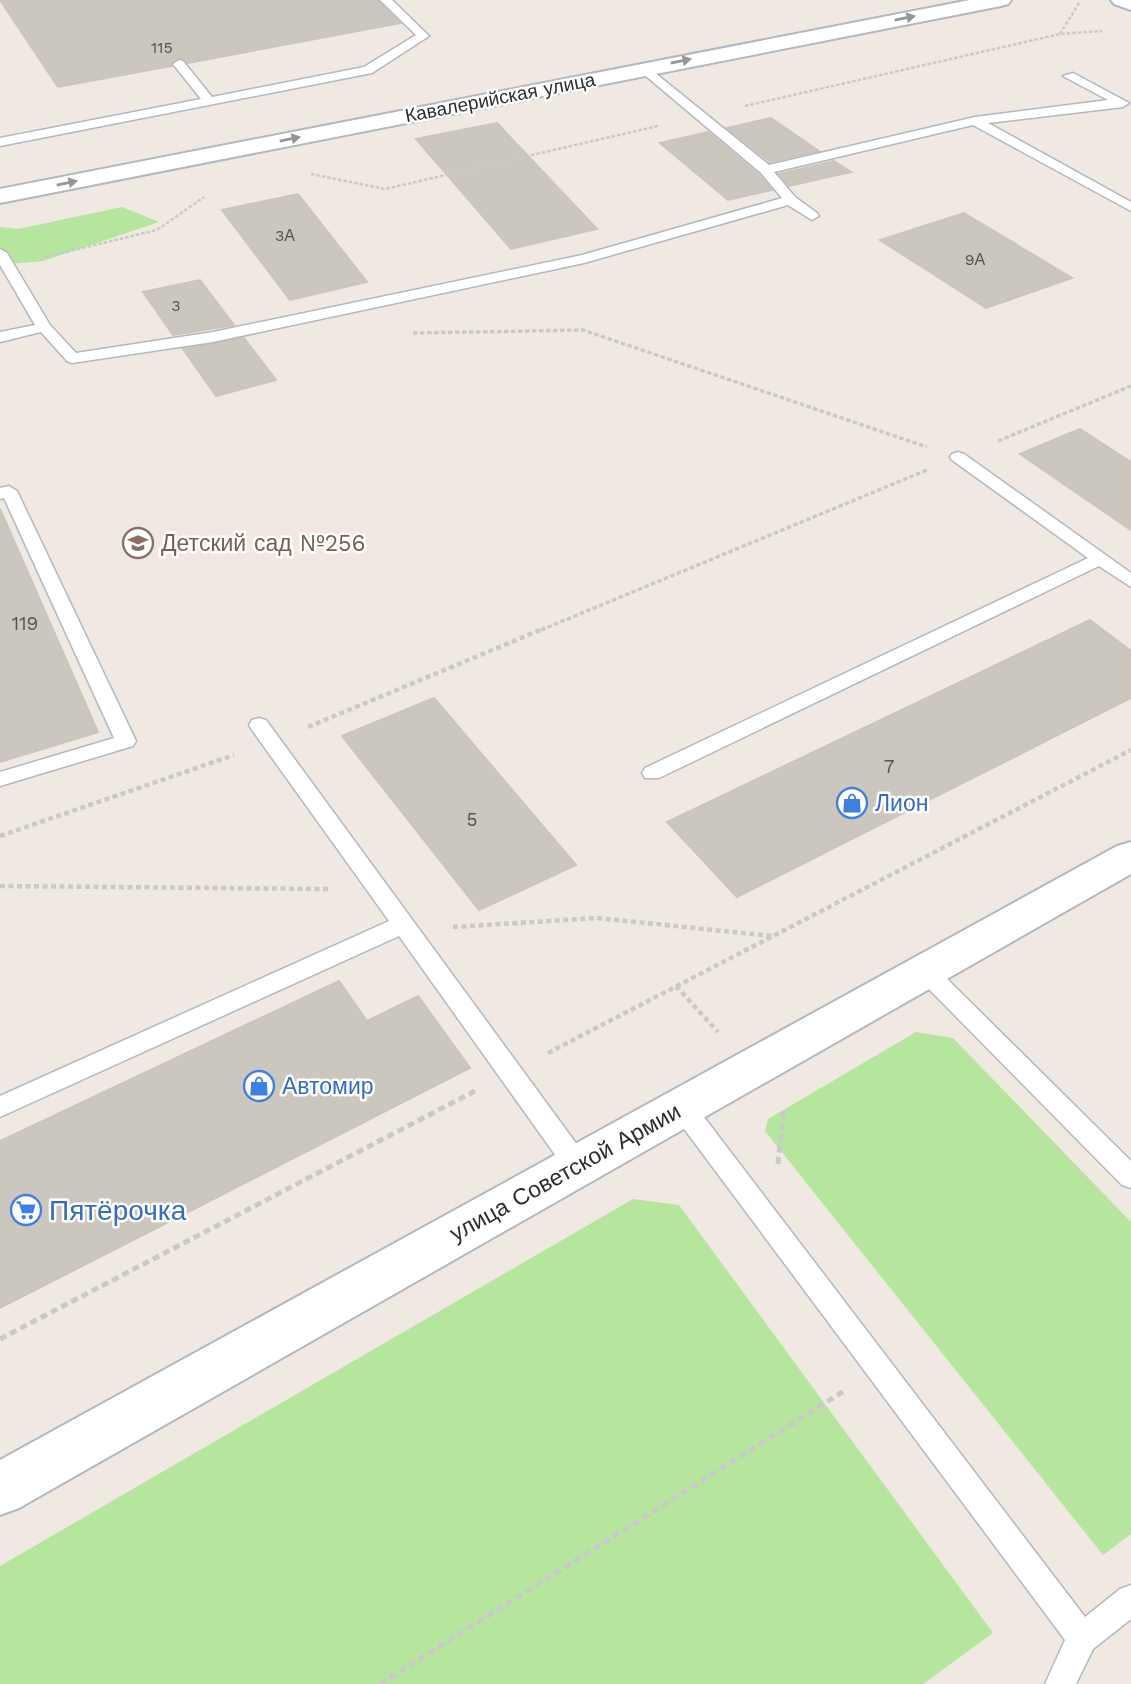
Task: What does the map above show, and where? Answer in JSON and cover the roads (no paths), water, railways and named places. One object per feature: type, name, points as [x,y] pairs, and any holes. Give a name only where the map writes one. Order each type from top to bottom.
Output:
[{"type":"street","name":"Кавалерийская улица","points":[[0,197],[644,68],[1001,0]]},
{"type":"street","points":[[1121,0],[1131,4]]},
{"type":"street","name":"улица Советской Армии","points":[[0,1489],[1131,856]]},
{"type":"lane","points":[[0,142],[368,70],[424,36],[386,0]]},
{"type":"lane","points":[[179,64],[209,101]]},
{"type":"lane","points":[[644,68],[766,170],[790,200],[812,216]]},
{"type":"lane","points":[[1069,76],[1127,105]]},
{"type":"lane","points":[[766,170],[975,121],[1127,105]]},
{"type":"lane","points":[[975,121],[1131,206]]},
{"type":"lane","points":[[4,259],[44,327],[72,358],[212,337],[584,259],[790,200]]},
{"type":"lane","points":[[0,337],[44,327]]},
{"type":"lane","points":[[958,457],[1131,581]]},
{"type":"lane","points":[[0,494],[9,491],[125,741],[0,779]]},
{"type":"lane","points":[[652,773],[1100,559]]},
{"type":"lane","points":[[265,734],[577,1165]]},
{"type":"lane","points":[[0,1107],[404,924]]},
{"type":"lane","points":[[925,971],[1131,1177]]},
{"type":"lane","points":[[682,1107],[1082,1638]]},
{"type":"lane","points":[[1060,1684],[1082,1638],[1131,1600]]},
{"type":"place","name":"Детский сад №256","points":[[138,543]]},
{"type":"place","name":"Лион","points":[[852,803]]},
{"type":"place","name":"Автомир","points":[[259,1086]]},
{"type":"place","name":"Пятёрочка","points":[[26,1210]]}]
